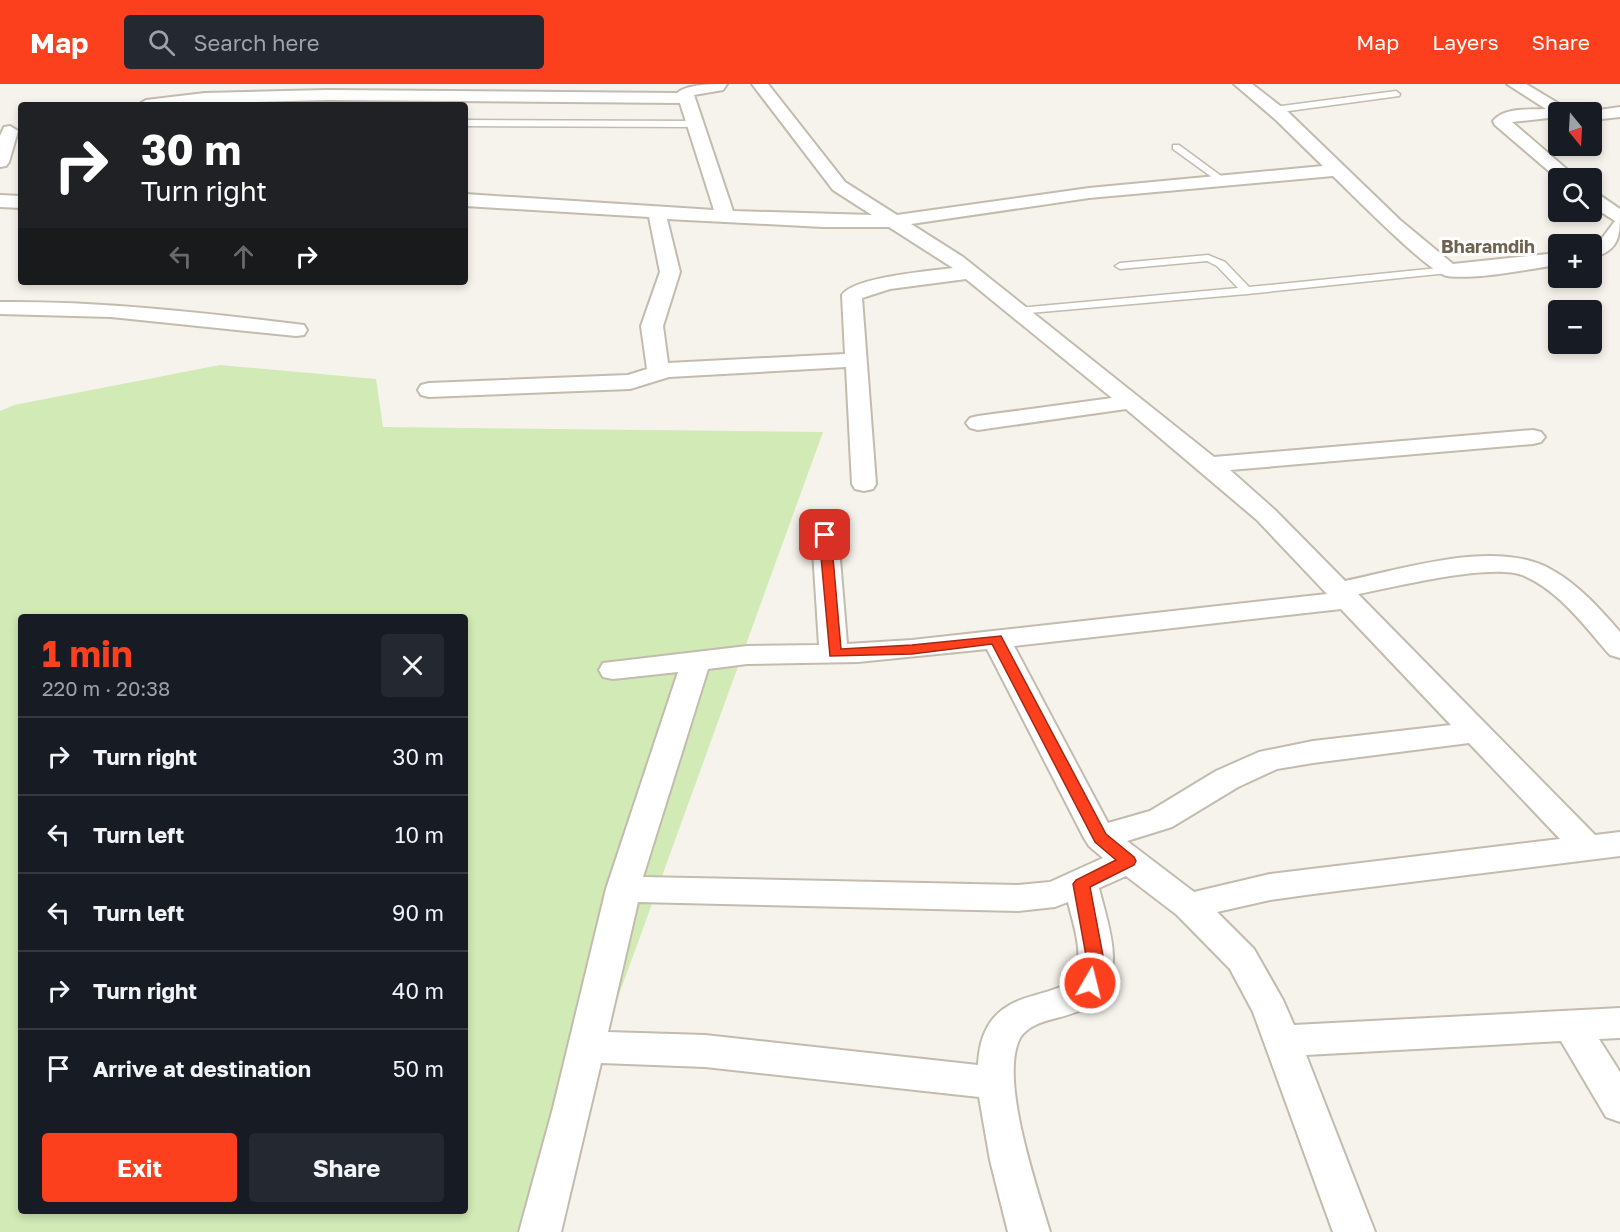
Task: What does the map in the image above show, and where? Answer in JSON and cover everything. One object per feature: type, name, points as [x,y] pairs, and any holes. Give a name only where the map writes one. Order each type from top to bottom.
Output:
[{"type":"street","points":[[719,84],[717,87],[687,91],[687,98],[725,215]]},
{"type":"street","points":[[760,84],[839,186],[970,272],[1209,465],[1266,515],[1588,848]]},
{"type":"street","points":[[1242,84],[1274,110],[1393,224],[1448,270],[1467,270],[1548,260]]},
{"type":"street","points":[[1515,84],[1548,104]]},
{"type":"street","points":[[165,102],[220,96],[687,98]]},
{"type":"street","points":[[1602,114],[1620,112]]},
{"type":"street","points":[[1548,114],[1514,116],[1501,120],[1556,168]]},
{"type":"street","points":[[2,157],[10,131]]},
{"type":"street","points":[[2,157],[18,151]]},
{"type":"street","points":[[468,200],[661,214],[669,212],[893,221],[1089,193],[1336,170]]},
{"type":"street","points":[[0,201],[18,202]]},
{"type":"street","points":[[1602,205],[1620,217]]},
{"type":"street","points":[[658,372],[652,326],[670,272],[657,220],[661,214]]},
{"type":"street","points":[[1602,247],[1607,244],[1620,226]]},
{"type":"street","points":[[864,484],[852,295],[857,291],[970,272]]},
{"type":"street","points":[[0,308],[77,308],[154,313],[296,330]]},
{"type":"street","points":[[429,390],[630,382],[658,372],[855,360]]},
{"type":"street","points":[[978,423],[1130,402]]},
{"type":"street","points":[[1209,465],[1533,437]]},
{"type":"street","points":[[825,535],[834,653]]},
{"type":"street","points":[[614,670],[766,654],[912,650],[1343,595],[1469,566],[1491,564],[1527,567],[1562,590],[1620,649]]},
{"type":"street","points":[[996,639],[1100,838],[1189,906],[1242,959],[1270,1010],[1354,1232]]},
{"type":"street","points":[[540,1232],[623,889],[696,660]]},
{"type":"street","points":[[1100,838],[1161,819],[1227,779],[1270,760],[1312,752],[1474,732]]},
{"type":"street","points":[[1189,906],[1258,890],[1313,881],[1620,844]]},
{"type":"street","points":[[623,889],[1018,898],[1055,894],[1128,861]]},
{"type":"street","points":[[1029,1232],[1005,1137],[997,1083],[996,1052],[1003,1032],[1019,1014],[1074,998],[1090,983],[1096,961],[1081,884]]},
{"type":"street","points":[[1280,1041],[1620,1023]]},
{"type":"street","points":[[1571,1026],[1620,1104]]},
{"type":"street","points":[[586,1047],[705,1051],[997,1083]]},
{"type":"lane","points":[[1274,110],[1396,94]]},
{"type":"lane","points":[[468,123],[695,124]]},
{"type":"lane","points":[[1176,147],[1223,180]]},
{"type":"lane","points":[[1120,266],[1198,257],[1208,258],[1221,264],[1247,291]]},
{"type":"lane","points":[[1018,312],[1448,270]]},
{"type":"green space","points":[[220,365],[376,379],[383,427],[823,432],[533,1232],[0,1232],[0,411],[14,405]]},
{"type":"district","name":"Bharamdih","points":[[1488,247]]},
{"type":"route","points":[[825,535],[834,653],[912,650],[996,639],[1100,838],[1128,861],[1081,884],[1096,961],[1090,983]]}]
